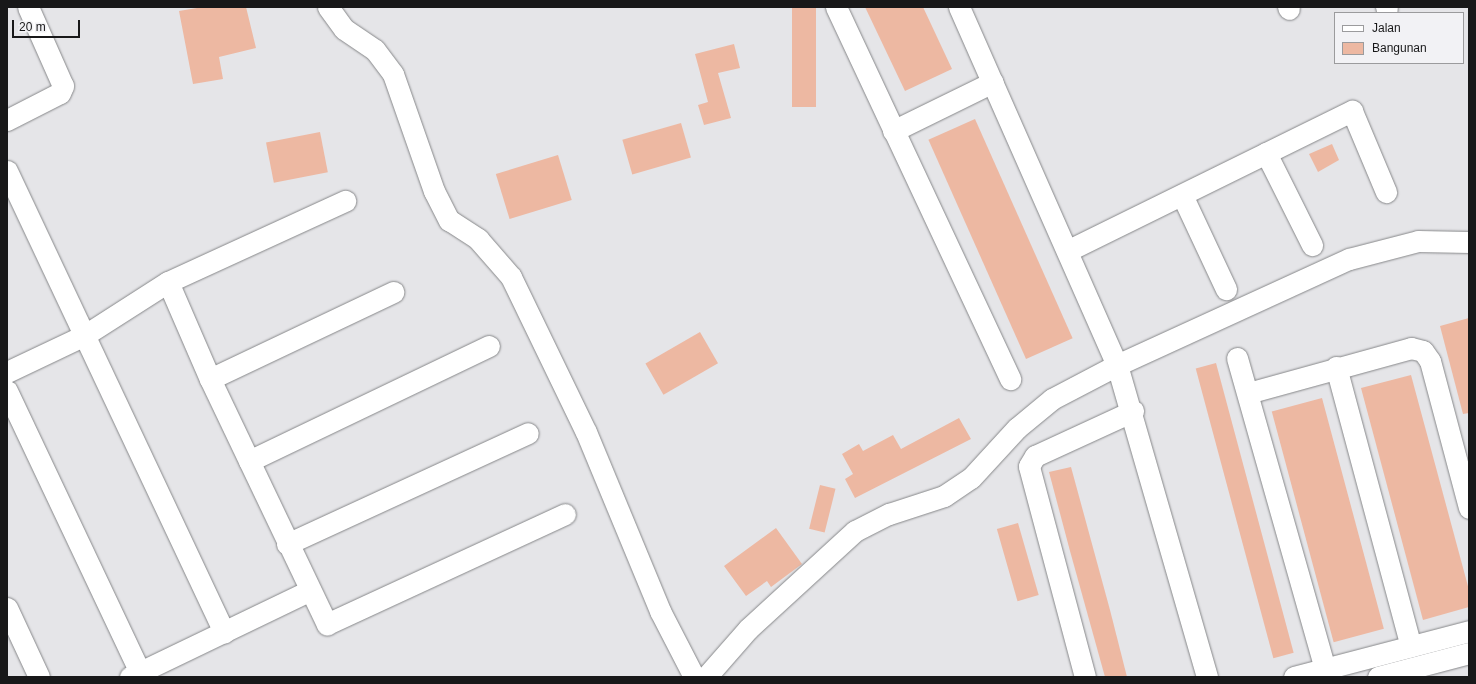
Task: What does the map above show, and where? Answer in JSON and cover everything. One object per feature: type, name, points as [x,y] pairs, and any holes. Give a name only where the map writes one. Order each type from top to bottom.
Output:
[{"type":"street","points":[[7,120],[60,93],[63,86],[28,7]]},
{"type":"street","points":[[328,7],[344,29],[375,50],[393,74],[434,191],[449,220],[478,239],[511,277],[586,432],[660,611],[694,677]]},
{"type":"street","points":[[836,7],[1010,379]]},
{"type":"street","points":[[961,8],[1117,365],[1133,411],[1207,677]]},
{"type":"street","points":[[893,131],[993,82]]},
{"type":"street","points":[[1067,251],[1352,111],[1386,192]]},
{"type":"street","points":[[1266,154],[1312,245]]},
{"type":"street","points":[[7,171],[224,632]]},
{"type":"street","points":[[1182,195],[1226,289]]},
{"type":"street","points":[[7,372],[85,335],[168,282],[345,201]]},
{"type":"street","points":[[706,677],[748,629],[854,531],[889,514],[944,496],[970,478],[1017,428],[1052,399],[1117,365],[1349,259],[1418,241],[1469,242]]},
{"type":"street","points":[[168,282],[210,379],[309,591],[325,622],[333,624],[565,514]]},
{"type":"street","points":[[210,379],[393,292]]},
{"type":"street","points":[[249,461],[489,346]]},
{"type":"street","points":[[1248,392],[1336,366],[1411,348],[1423,352],[1430,361],[1469,508]]},
{"type":"street","points":[[1237,358],[1248,392],[1326,672]]},
{"type":"street","points":[[1336,366],[1411,646]]},
{"type":"street","points":[[7,391],[137,675],[309,591]]},
{"type":"street","points":[[1085,677],[1028,466],[1035,456],[1133,411]]},
{"type":"street","points":[[287,544],[528,433]]},
{"type":"street","points":[[7,608],[39,677]]},
{"type":"street","points":[[1294,677],[1326,672],[1411,646],[1469,631]]},
{"type":"street","points":[[1378,677],[1469,653]]},
{"type":"building","points":[[203,7],[246,7],[256,48],[219,57],[223,79],[193,84],[179,11]]},
{"type":"building","points":[[792,7],[816,7],[816,107],[792,107]]},
{"type":"building","points":[[865,7],[923,7],[952,69],[905,91]]},
{"type":"building","points":[[734,44],[740,68],[718,73],[731,118],[704,125],[698,105],[708,102],[695,54]]},
{"type":"building","points":[[975,119],[1073,338],[1026,359],[928,140]]},
{"type":"building","points":[[681,123],[691,158],[632,174],[622,140]]},
{"type":"building","points":[[320,132],[328,172],[274,183],[266,142]]},
{"type":"building","points":[[1332,144],[1339,160],[1318,172],[1309,154]]},
{"type":"building","points":[[558,155],[572,200],[510,219],[496,174]]},
{"type":"building","points":[[1469,318],[1469,413],[1463,414],[1440,326]]},
{"type":"building","points":[[700,332],[718,363],[663,395],[645,364]]},
{"type":"building","points":[[1216,363],[1294,653],[1273,658],[1196,368]]},
{"type":"building","points":[[1411,375],[1469,590],[1469,607],[1423,620],[1361,388]]},
{"type":"building","points":[[1322,398],[1384,629],[1334,642],[1272,411]]},
{"type":"building","points":[[959,418],[971,439],[855,498],[845,479],[853,474],[842,454],[859,444],[863,451],[893,435],[901,449]]},
{"type":"building","points":[[1071,467],[1127,677],[1105,677],[1070,551],[1049,472]]},
{"type":"building","points":[[820,485],[836,489],[825,533],[809,529]]},
{"type":"building","points":[[1018,523],[1039,595],[1018,601],[997,529]]},
{"type":"building","points":[[776,528],[802,564],[771,587],[767,581],[746,596],[724,566]]}]
